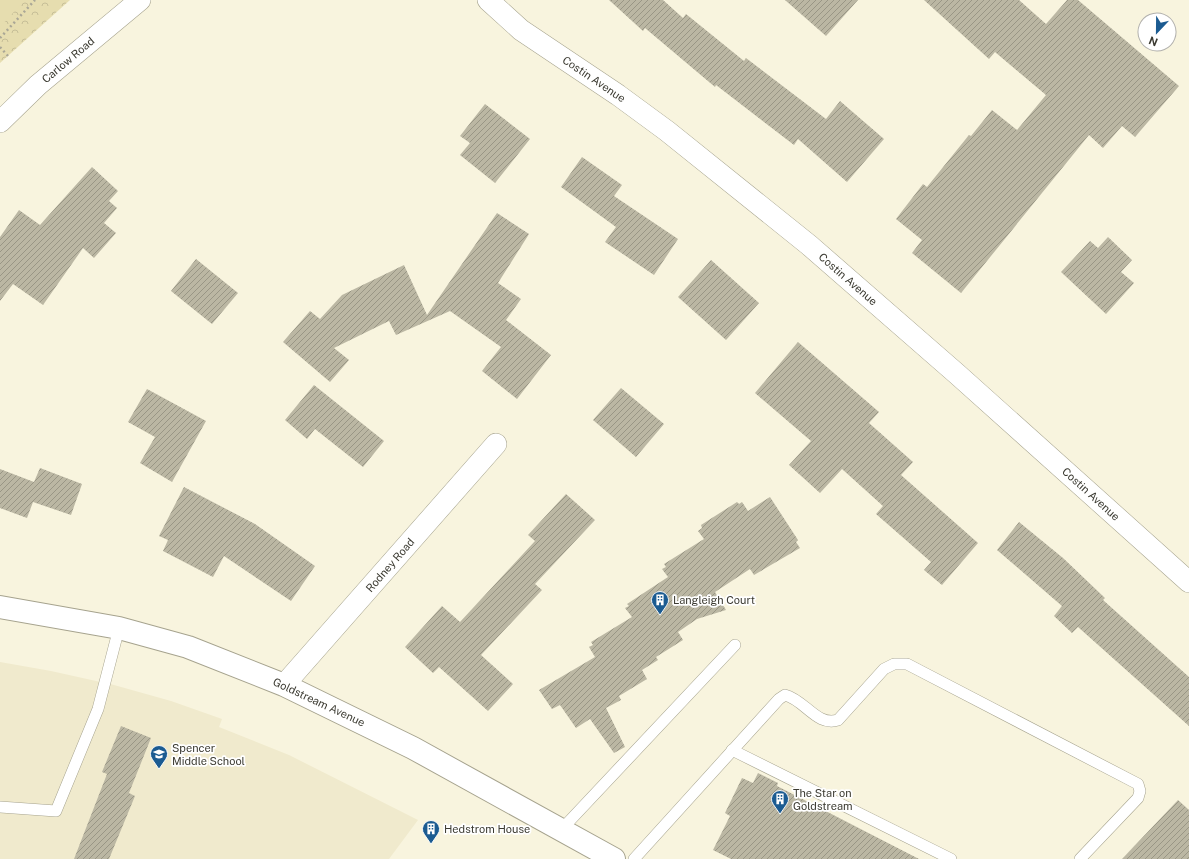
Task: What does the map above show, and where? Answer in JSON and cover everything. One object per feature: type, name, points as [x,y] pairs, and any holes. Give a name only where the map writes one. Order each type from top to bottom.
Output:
[{"type":"main road","name":"Goldstream Avenue","points":[[0,607],[119,628],[188,647],[284,685],[413,748],[614,859]]},
{"type":"street","name":"Carlow Road","points":[[0,122],[38,85],[140,0]]},
{"type":"street","name":"Costin Avenue","points":[[488,0],[521,30],[618,95],[667,131],[809,245],[1189,582]]},
{"type":"street","name":"Rodney Road","points":[[284,685],[496,444]]},
{"type":"lane","points":[[0,807],[56,811],[98,709],[119,628]]},
{"type":"lane","points":[[562,830],[735,645]]},
{"type":"lane","points":[[634,859],[779,699],[785,695],[794,697],[822,720],[830,723],[838,720],[884,669],[894,664],[906,664],[1138,784],[1140,792],[1138,798],[1080,859]]},
{"type":"lane","points":[[732,750],[951,859]]},
{"type":"path","points":[[0,38],[35,0]]},
{"type":"path","points":[[0,47],[8,56]]},
{"type":"shaded area","name":"Spencer Middle School","points":[[0,662],[51,671],[114,685],[171,701],[222,719],[219,727],[289,755],[418,820],[389,859],[0,859]]},
{"type":"green space","points":[[0,0],[70,0],[0,63]]},
{"type":"green space","points":[[0,0],[25,0],[0,27]]},
{"type":"building","points":[[609,0],[663,0],[683,18],[686,14],[744,61],[746,58],[826,119],[840,101],[884,139],[847,182],[798,139],[794,145],[716,85],[715,87],[645,28],[643,31]]},
{"type":"building","points":[[785,0],[858,0],[826,36]]},
{"type":"building","points":[[924,0],[1019,0],[1046,24],[1067,0],[1078,0],[1137,50],[1137,52],[1139,52],[1179,86],[1135,137],[1122,126],[1103,148],[1089,135],[961,293],[912,253],[922,240],[896,219],[923,184],[927,187],[969,135],[971,136],[992,110],[1017,130],[1046,95],[995,52],[989,59]]},
{"type":"building","points":[[485,104],[530,139],[495,183],[460,155],[470,143],[460,136]]},
{"type":"building","points":[[582,157],[622,185],[614,196],[678,239],[654,275],[605,242],[616,227],[561,187]]},
{"type":"building","points":[[92,167],[118,191],[109,201],[117,208],[104,223],[116,233],[94,258],[83,248],[43,305],[13,284],[0,301],[0,237],[19,210],[40,225]]},
{"type":"building","points":[[497,213],[529,234],[498,283],[521,299],[506,320],[551,355],[517,399],[482,371],[501,347],[450,311],[396,335],[389,321],[334,348],[349,360],[330,382],[283,342],[310,311],[320,319],[342,295],[404,265],[427,315]]},
{"type":"building","points":[[1108,237],[1132,260],[1121,272],[1134,283],[1106,314],[1061,272],[1090,241],[1098,248]]},
{"type":"building","points":[[196,259],[238,293],[212,324],[171,291]]},
{"type":"building","points":[[711,260],[759,303],[726,340],[678,297]]},
{"type":"building","points":[[798,342],[879,412],[869,423],[913,462],[901,475],[978,543],[942,585],[924,570],[931,562],[876,514],[883,506],[842,469],[820,493],[789,465],[811,441],[755,393]]},
{"type":"building","points":[[314,385],[384,441],[363,467],[315,429],[307,439],[285,420]]},
{"type":"building","points":[[621,388],[664,424],[636,457],[593,420]]},
{"type":"building","points":[[147,389],[206,421],[172,482],[140,463],[155,437],[128,422]]},
{"type":"building","points":[[40,468],[82,484],[71,515],[33,502],[27,518],[0,508],[0,469],[34,482]]},
{"type":"building","points":[[184,487],[255,524],[315,566],[291,601],[224,556],[213,577],[163,551],[168,540],[159,536]]},
{"type":"building","points":[[566,494],[595,520],[535,584],[542,590],[481,655],[513,684],[488,711],[439,667],[433,673],[405,647],[442,606],[460,622],[535,541],[528,535]]},
{"type":"building","name":"Langleigh Court","points":[[770,497],[798,540],[796,542],[800,548],[754,575],[750,569],[715,592],[726,610],[697,619],[678,632],[683,640],[656,657],[658,660],[642,670],[647,679],[619,696],[621,700],[606,708],[625,747],[614,753],[590,719],[576,728],[560,705],[552,709],[539,690],[595,657],[589,647],[593,645],[591,642],[632,617],[625,608],[629,606],[627,604],[668,577],[662,569],[666,567],[664,564],[704,539],[698,531],[702,528],[701,525],[737,502],[739,504],[742,502],[748,511]]},
{"type":"building","points":[[1019,522],[1063,558],[1105,598],[1103,600],[1189,677],[1189,726],[1078,627],[1072,633],[1054,616],[1062,606],[997,550]]},
{"type":"building","points":[[121,726],[151,738],[129,793],[135,796],[109,859],[74,859],[107,774],[102,772]]},
{"type":"building","name":"The Star on Goldstream","points":[[758,773],[778,783],[777,786],[919,859],[731,859],[713,850],[730,816],[725,813],[742,778],[753,783]]},
{"type":"building","points":[[1178,800],[1189,810],[1189,859],[1122,859]]},
{"type":"place","name":"Langleigh Court","points":[[660,615]]},
{"type":"place","name":"Spencer Middle School","points":[[159,769]]},
{"type":"place","name":"The Star on Goldstream","points":[[780,814]]},
{"type":"place","name":"Hedstrom House","points":[[431,844]]}]
